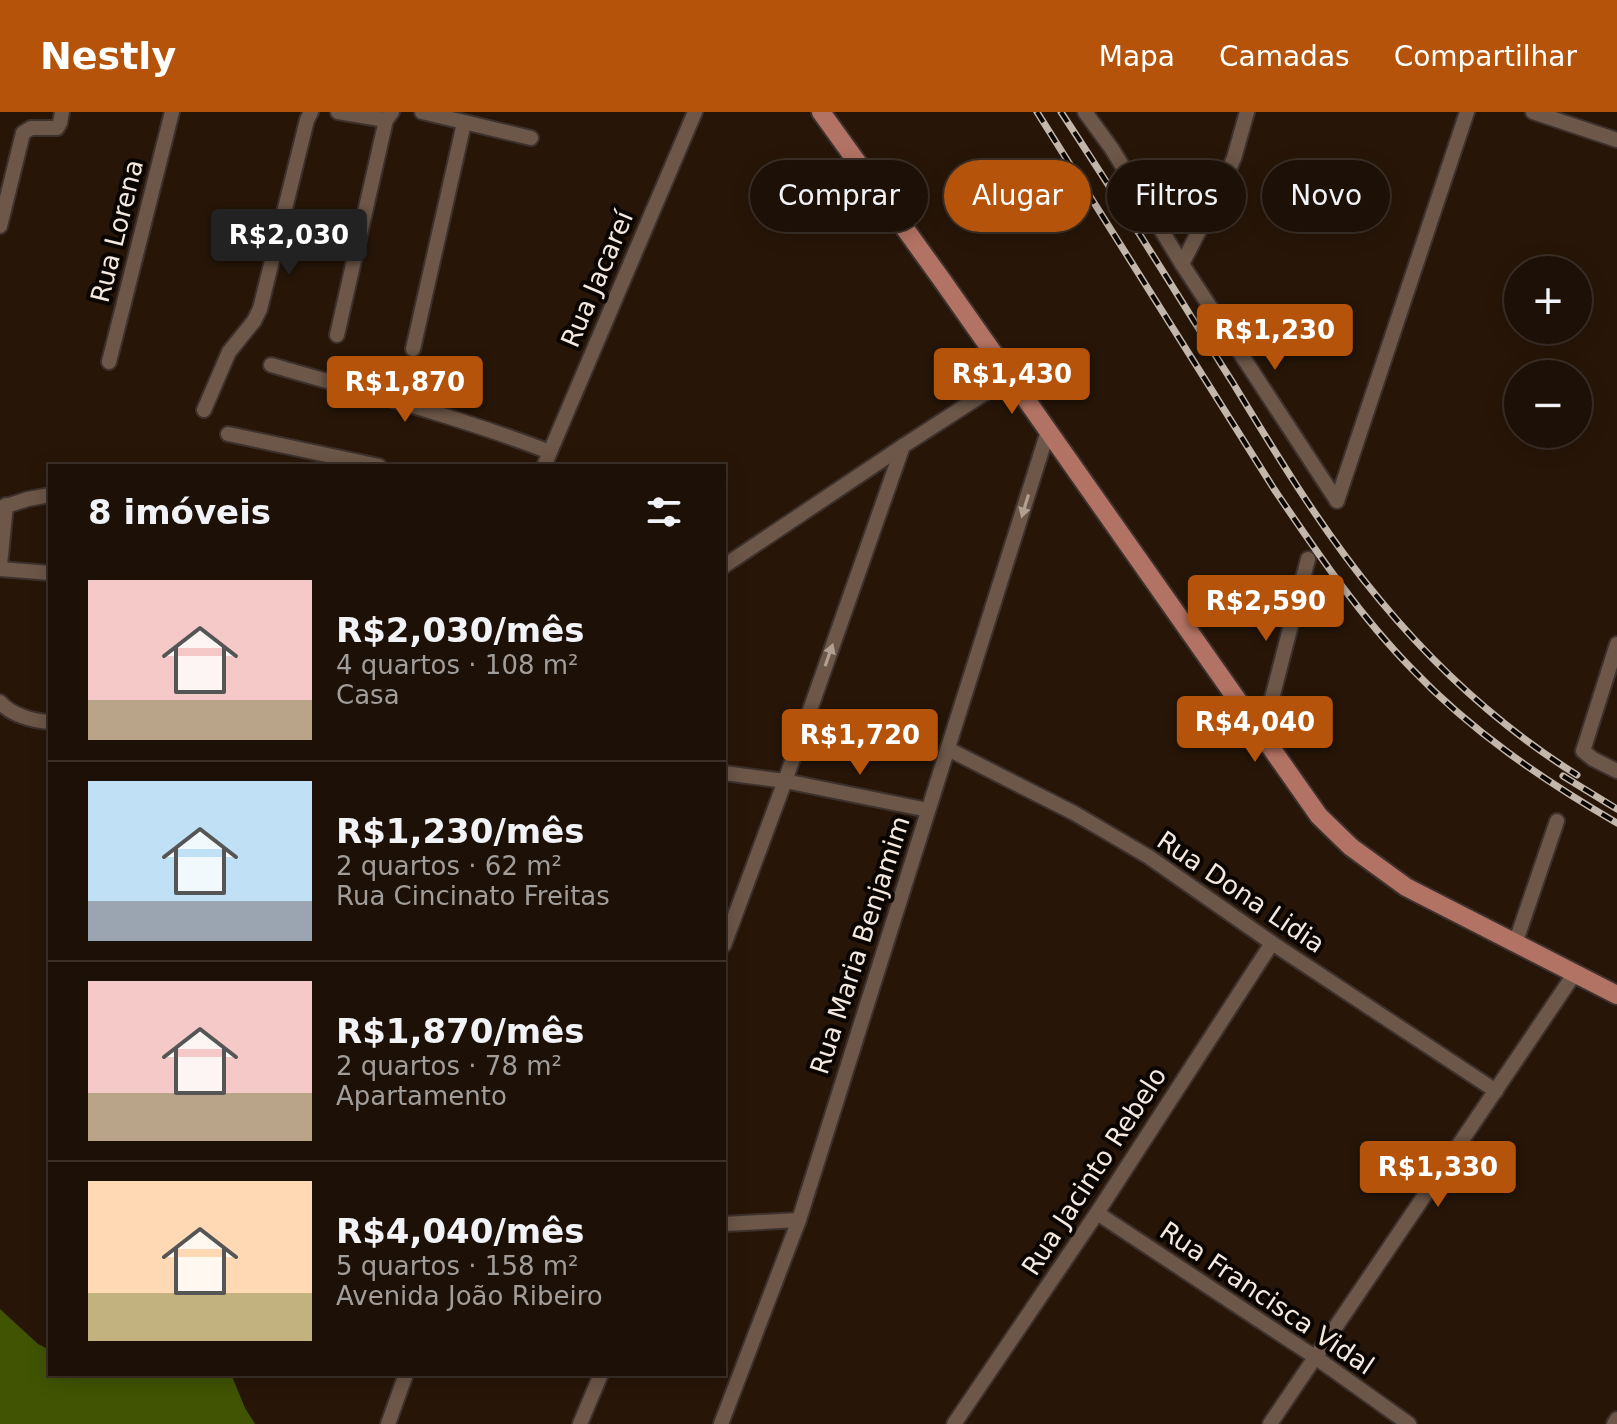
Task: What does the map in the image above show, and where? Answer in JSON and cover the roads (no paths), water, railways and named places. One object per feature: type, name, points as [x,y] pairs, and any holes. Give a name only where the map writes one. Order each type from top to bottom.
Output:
[{"type":"main road","points":[[821,112],[1307,801],[1336,834],[1406,887],[1617,995]]},
{"type":"street","points":[[0,226],[23,133],[28,129],[57,128],[62,112]]},
{"type":"street","name":"Rua Lorena","points":[[109,362],[172,112]]},
{"type":"street","points":[[204,410],[229,352],[260,309],[311,112]]},
{"type":"street","points":[[337,335],[389,116],[338,112]]},
{"type":"street","points":[[422,112],[531,138]]},
{"type":"street","name":"Rua Jacareí","points":[[547,459],[695,112]]},
{"type":"street","points":[[1085,112],[1112,149],[1182,264],[1337,501],[1467,112]]},
{"type":"street","points":[[1182,264],[1229,170],[1247,112]]},
{"type":"street","points":[[1533,112],[1617,140]]},
{"type":"street","points":[[413,349],[464,123]]},
{"type":"street","points":[[271,365],[491,430],[547,459]]},
{"type":"street","points":[[726,565],[1010,377]]},
{"type":"street","name":"Rua Maria Benjamim","points":[[721,1424],[799,1220],[1048,431]]},
{"type":"street","points":[[228,434],[370,464]]},
{"type":"street","points":[[726,940],[903,446]]},
{"type":"street","points":[[48,495],[3,507],[0,567],[48,573]]},
{"type":"street","points":[[1262,737],[1308,559]]},
{"type":"street","points":[[1617,644],[1583,751],[1617,771]]},
{"type":"street","points":[[0,702],[13,713],[46,722]]},
{"type":"street","name":"Rua Dona Lidia","points":[[948,749],[1074,813],[1149,857],[1272,943],[1496,1091]]},
{"type":"street","points":[[726,773],[785,781],[928,810]]},
{"type":"street","points":[[1515,944],[1557,821]]},
{"type":"street","name":"Rua Jacinto Rebelo","points":[[954,1424],[1097,1213],[1272,943]]},
{"type":"street","points":[[1270,1424],[1575,973]]},
{"type":"street","name":"Rua Francisca Vidal","points":[[1097,1213],[1315,1357],[1409,1424]]},
{"type":"street","points":[[726,1224],[799,1220]]},
{"type":"street","points":[[388,1424],[405,1376]]},
{"type":"street","points":[[580,1424],[600,1376]]},
{"type":"railway","points":[[1037,112],[1274,489],[1356,605],[1435,692],[1483,734],[1562,790],[1617,823]]},
{"type":"railway","points":[[1061,112],[1302,494],[1358,574],[1423,649],[1471,695],[1522,737],[1577,775]]},
{"type":"railway","points":[[1563,776],[1617,809]]}]
